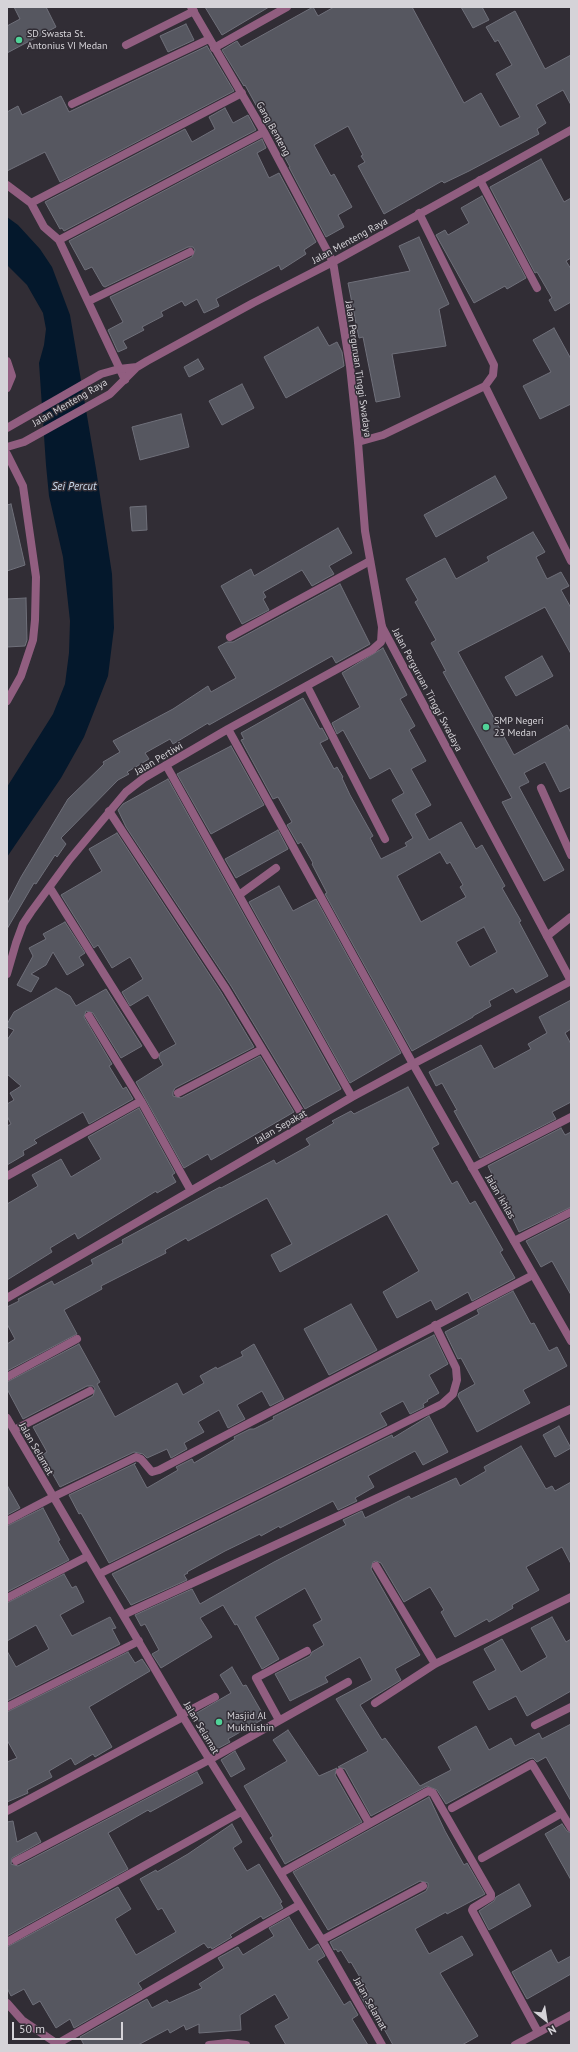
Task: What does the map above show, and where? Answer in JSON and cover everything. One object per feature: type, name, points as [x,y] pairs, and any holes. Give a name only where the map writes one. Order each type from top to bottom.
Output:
[{"type":"street","points":[[214,48],[287,7]]},
{"type":"street","points":[[126,45],[193,9]]},
{"type":"street","name":"Gang Benteng","points":[[193,9],[214,48],[264,132],[333,262]]},
{"type":"street","points":[[72,104],[209,39]]},
{"type":"street","points":[[31,204],[242,93]]},
{"type":"street","name":"Jalan Menteng Raya","points":[[7,447],[24,442],[110,394],[137,367],[253,303],[333,262],[571,130]]},
{"type":"street","points":[[59,240],[264,132]]},
{"type":"street","points":[[480,180],[537,288]]},
{"type":"street","points":[[7,184],[31,204],[44,227],[59,240],[125,380]]},
{"type":"street","points":[[358,442],[383,435],[486,386],[493,375],[494,365],[419,213]]},
{"type":"street","points":[[89,301],[190,252]]},
{"type":"street","name":"Jalan Perguruan Tinggi Swadaya","points":[[333,262],[350,366],[365,531],[382,627],[571,981]]},
{"type":"street","points":[[7,361],[12,376],[7,388]]},
{"type":"street","name":"Jalan Menteng Raya","points":[[7,428],[101,374],[119,369],[137,367]]},
{"type":"street","points":[[486,386],[571,561]]},
{"type":"street","points":[[7,454],[23,486],[36,577],[33,640],[20,676],[7,701]]},
{"type":"street","points":[[230,637],[370,561]]},
{"type":"street","name":"Jalan Pertiwi","points":[[7,974],[23,924],[70,859],[109,811],[135,785],[228,729],[376,648],[381,642],[382,627]]},
{"type":"street","points":[[307,686],[385,839]]},
{"type":"street","name":"Jalan Ikhlas","points":[[228,729],[413,1064],[571,1340]]},
{"type":"street","points":[[166,765],[352,1097]]},
{"type":"street","points":[[541,788],[571,856]]},
{"type":"street","points":[[109,811],[226,989],[307,1123]]},
{"type":"street","points":[[239,895],[276,868]]},
{"type":"street","points":[[50,888],[155,1055]]},
{"type":"street","points":[[547,936],[571,916]]},
{"type":"street","name":"Jalan Sepakat","points":[[7,1298],[352,1097],[571,981]]},
{"type":"street","points":[[89,1016],[141,1101],[191,1191]]},
{"type":"street","points":[[178,1093],[262,1049]]},
{"type":"street","points":[[7,1176],[141,1101]]},
{"type":"street","points":[[472,1168],[571,1116]]},
{"type":"street","points":[[514,1241],[571,1212]]},
{"type":"street","points":[[7,1522],[53,1497],[136,1457],[141,1459],[152,1472],[159,1470],[533,1275]]},
{"type":"street","points":[[98,1574],[442,1404],[453,1394],[457,1380],[456,1368],[435,1326]]},
{"type":"street","points":[[7,1377],[77,1339]]},
{"type":"street","points":[[14,1430],[90,1391]]},
{"type":"street","points":[[123,1615],[571,1409]]},
{"type":"street","name":"Jalan Selamat","points":[[7,1418],[98,1574],[139,1640],[182,1716],[322,1940],[382,2045]]},
{"type":"street","points":[[7,1598],[88,1556]]},
{"type":"street","points":[[376,1566],[435,1664]]},
{"type":"street","points":[[375,1703],[435,1664],[571,1597]]},
{"type":"street","points":[[7,1707],[139,1640]]},
{"type":"street","points":[[279,1720],[256,1678],[307,1651]]},
{"type":"street","points":[[16,1861],[209,1760],[348,1682]]},
{"type":"street","points":[[7,1811],[182,1716],[214,1697]]},
{"type":"street","points":[[535,1725],[571,1707]]},
{"type":"street","points":[[452,1808],[532,1764],[571,1828]]},
{"type":"street","points":[[340,1772],[369,1823]]},
{"type":"street","points":[[281,1873],[428,1791],[433,1793],[491,1894],[490,1897],[472,1910],[538,2032]]},
{"type":"street","points":[[7,1942],[241,1812]]},
{"type":"street","points":[[482,1858],[562,1813]]},
{"type":"street","points":[[322,1940],[423,1886]]},
{"type":"street","points":[[7,2002],[22,2020],[58,2044],[299,1904]]},
{"type":"street","points":[[515,2045],[571,2015]]},
{"type":"street","points":[[209,2045],[228,2043],[246,2045]]},
{"type":"water","name":"Sei Percut","points":[[7,217],[18,225],[40,249],[52,267],[70,315],[112,574],[114,628],[108,676],[84,737],[61,778],[7,857],[7,787],[53,714],[65,684],[69,653],[70,621],[63,557],[49,496],[46,465],[39,363],[44,345],[46,329],[43,313],[27,285],[7,265]]},
{"type":"building","name":"SD Swasta St. Antonius VI Medan","points":[[14,7],[46,7],[56,27],[7,53],[7,26],[20,19]]},
{"type":"building","points":[[205,7],[269,7],[222,35]]},
{"type":"building","points":[[313,7],[318,16],[334,7],[412,7],[464,103],[481,93],[500,127],[520,117],[496,74],[512,65],[498,40],[495,42],[486,27],[515,11],[545,69],[571,55],[571,105],[563,90],[536,105],[546,123],[537,129],[539,134],[469,171],[444,183],[442,181],[384,214],[358,166],[365,162],[348,126],[314,145],[331,176],[334,174],[352,207],[338,215],[344,227],[326,237],[245,85],[244,86],[222,50],[237,41],[241,47]]},
{"type":"building","points":[[461,7],[482,7],[489,20],[473,28]]},
{"type":"building","points":[[186,24],[194,40],[168,52],[160,36]]},
{"type":"building","points":[[207,46],[234,91],[60,182],[45,152],[7,171],[7,112],[18,106],[22,115],[61,96],[69,112]]},
{"type":"building","points":[[225,108],[233,123],[248,115],[256,130],[64,231],[62,228],[60,229],[45,202],[185,129],[192,142],[215,129],[209,117]]},
{"type":"building","points":[[262,139],[266,148],[257,153],[269,178],[279,173],[316,242],[304,250],[306,254],[281,270],[279,265],[216,299],[219,306],[204,313],[197,299],[185,306],[182,301],[161,312],[163,316],[142,327],[144,330],[123,341],[127,348],[118,352],[108,330],[123,322],[110,297],[192,257],[195,250],[193,247],[188,247],[105,287],[92,267],[85,270],[69,241]]},
{"type":"building","points":[[541,159],[564,202],[571,198],[571,258],[566,261],[571,269],[571,302],[555,311],[549,300],[552,298],[537,272],[535,273],[490,187]]},
{"type":"building","points":[[482,196],[526,278],[507,289],[505,286],[474,303],[436,235],[445,230],[448,235],[469,223],[461,208]]},
{"type":"building","points":[[419,237],[449,304],[439,309],[446,346],[392,354],[400,397],[376,402],[363,337],[359,338],[348,283],[410,271],[399,246]]},
{"type":"building","points":[[318,327],[329,346],[337,342],[342,352],[344,366],[286,398],[264,357]]},
{"type":"building","points":[[554,328],[571,359],[571,404],[540,419],[523,386],[551,372],[533,340]]},
{"type":"building","points":[[198,359],[204,369],[189,377],[184,367]]},
{"type":"building","points":[[242,384],[254,408],[222,425],[209,401]]},
{"type":"building","points":[[181,414],[189,447],[140,460],[132,427]]},
{"type":"building","points":[[495,476],[507,498],[436,537],[424,515]]},
{"type":"building","points":[[11,504],[25,565],[7,571],[7,505]]},
{"type":"building","points":[[146,506],[147,530],[132,531],[130,507]]},
{"type":"building","points":[[338,528],[352,553],[329,566],[334,574],[312,586],[302,570],[263,592],[266,597],[263,599],[269,610],[242,624],[221,586],[251,569],[254,576]]},
{"type":"building","points":[[533,532],[545,552],[536,557],[547,579],[561,572],[569,586],[561,590],[571,608],[571,654],[545,607],[458,652],[514,755],[567,725],[571,733],[571,787],[560,792],[545,762],[524,773],[529,782],[519,787],[564,870],[544,881],[502,802],[512,798],[443,672],[446,671],[431,643],[436,640],[415,602],[418,600],[406,579],[445,558],[456,579],[489,561],[487,557]]},
{"type":"building","points":[[340,584],[370,644],[336,663],[332,656],[209,725],[208,723],[173,744],[170,739],[145,753],[149,759],[127,772],[129,774],[118,780],[61,838],[66,844],[57,857],[55,855],[36,884],[34,883],[7,929],[7,904],[21,877],[68,799],[104,764],[103,762],[120,752],[113,741],[173,709],[208,686],[211,692],[236,678],[218,647],[227,642],[233,642]]},
{"type":"building","points":[[26,598],[27,640],[25,646],[7,647],[7,599]]},
{"type":"building","points":[[383,648],[407,695],[400,699],[415,726],[409,730],[426,761],[411,769],[431,805],[415,814],[429,840],[461,822],[476,849],[482,845],[505,886],[502,888],[521,921],[519,922],[548,976],[516,993],[513,988],[489,1001],[491,1006],[412,1051],[325,894],[327,893],[312,864],[313,863],[301,842],[298,844],[287,825],[292,822],[278,797],[273,799],[241,740],[244,739],[241,733],[303,698],[320,729],[322,728],[328,739],[320,743],[334,769],[337,767],[343,777],[342,778],[350,795],[373,836],[370,838],[381,859],[407,846],[405,843],[413,838],[392,800],[404,793],[390,768],[370,779],[343,730],[337,734],[332,723],[360,707],[342,673]],"holes":[[[440,852],[447,864],[450,862],[463,885],[460,887],[466,897],[421,922],[397,876]],[[484,927],[497,952],[470,967],[456,942]]]},
{"type":"building","points":[[542,656],[553,676],[516,696],[505,677]]},
{"type":"building","points":[[231,746],[264,805],[211,834],[177,774]]},
{"type":"building","points":[[168,779],[341,1089],[305,1109],[231,986],[126,827],[118,810],[123,804]]},
{"type":"building","points":[[278,830],[288,849],[236,878],[225,859]]},
{"type":"building","points":[[117,833],[221,992],[254,1047],[175,1088],[173,1096],[181,1098],[260,1056],[294,1112],[211,1160],[208,1154],[184,1168],[136,1082],[163,1065],[159,1058],[160,1053],[176,1044],[148,995],[130,1006],[122,992],[143,979],[130,957],[112,968],[98,945],[94,948],[61,895],[102,871],[89,849]]},
{"type":"building","points":[[279,886],[293,911],[316,899],[401,1053],[350,1083],[249,902]]},
{"type":"building","points":[[65,922],[85,953],[79,957],[84,965],[67,975],[53,952],[46,965],[31,974],[39,978],[31,992],[17,985],[33,956],[29,948],[46,939],[43,934]]},
{"type":"building","points":[[56,988],[70,996],[76,1006],[106,989],[142,1046],[121,1058],[93,1013],[86,1011],[84,1017],[112,1064],[109,1066],[123,1089],[126,1087],[133,1099],[89,1124],[83,1112],[34,1140],[37,1143],[23,1151],[24,1155],[7,1165],[7,1126],[11,1124],[7,1116],[7,1104],[14,1100],[10,1093],[21,1086],[7,1074],[7,1040],[14,1030],[7,1027],[7,1024],[14,1012]]},
{"type":"building","points":[[571,1000],[571,1029],[565,1033],[571,1044],[571,1102],[552,1112],[556,1119],[480,1158],[454,1111],[457,1110],[442,1083],[436,1086],[429,1072],[481,1045],[494,1069],[531,1049],[528,1044],[547,1033],[539,1017]]},
{"type":"building","points":[[408,1087],[439,1144],[432,1148],[452,1184],[457,1181],[470,1204],[475,1201],[503,1250],[500,1252],[515,1278],[472,1301],[468,1292],[436,1310],[431,1300],[397,1318],[383,1292],[419,1271],[387,1214],[280,1272],[271,1255],[292,1244],[267,1198],[188,1241],[186,1238],[165,1250],[166,1253],[101,1286],[102,1289],[64,1310],[77,1334],[7,1371],[7,1344],[15,1339],[7,1324],[7,1307],[19,1301],[18,1299],[52,1281],[54,1285],[93,1264],[91,1260],[123,1243],[122,1240],[220,1187],[221,1188],[274,1160],[276,1164],[310,1145],[306,1139],[334,1123],[332,1121],[351,1111],[354,1114]]},
{"type":"building","points":[[139,1108],[175,1173],[172,1175],[176,1182],[157,1193],[156,1191],[78,1239],[75,1233],[50,1248],[52,1252],[7,1280],[7,1204],[38,1186],[32,1175],[61,1159],[71,1177],[101,1159],[88,1137]]},
{"type":"building","points":[[561,1128],[565,1135],[571,1132],[571,1207],[519,1232],[488,1166]]},
{"type":"building","points":[[571,1218],[571,1295],[552,1261],[541,1267],[526,1241]]},
{"type":"building","points":[[513,1291],[531,1324],[534,1323],[549,1351],[557,1347],[567,1366],[523,1390],[530,1403],[477,1432],[458,1396],[459,1393],[475,1384],[461,1358],[458,1359],[445,1332],[479,1314],[477,1310]]},
{"type":"building","points":[[351,1304],[377,1350],[329,1375],[304,1329]]},
{"type":"building","points":[[434,1335],[448,1364],[429,1375],[439,1393],[427,1400],[428,1401],[423,1404],[424,1407],[410,1414],[403,1401],[380,1413],[387,1425],[109,1563],[81,1513],[79,1514],[69,1495],[136,1463],[134,1464],[147,1488],[178,1470],[176,1467],[192,1459],[194,1463],[235,1439],[234,1437],[274,1419],[273,1417]]},
{"type":"building","points":[[79,1344],[100,1382],[97,1384],[115,1417],[177,1383],[183,1395],[204,1383],[200,1376],[216,1367],[217,1369],[243,1356],[241,1352],[254,1344],[284,1399],[270,1406],[262,1391],[237,1405],[245,1419],[228,1428],[219,1410],[198,1422],[204,1432],[184,1443],[187,1449],[171,1458],[167,1449],[147,1458],[143,1454],[134,1452],[60,1487],[42,1455],[47,1452],[33,1427],[93,1396],[95,1389],[93,1386],[87,1386],[23,1419],[7,1389],[7,1382]]},
{"type":"building","points":[[429,1416],[448,1452],[423,1465],[415,1451],[368,1476],[374,1487],[355,1498],[357,1501],[338,1510],[333,1501],[280,1528],[279,1526],[261,1536],[260,1534],[187,1572],[188,1573],[184,1575],[187,1580],[131,1605],[112,1574],[392,1435],[393,1438]]},
{"type":"building","points":[[559,1426],[571,1448],[555,1457],[543,1435]]},
{"type":"building","points":[[521,1446],[546,1489],[552,1486],[555,1491],[571,1482],[571,1564],[562,1547],[526,1567],[539,1590],[512,1605],[513,1608],[489,1622],[487,1619],[455,1637],[441,1612],[444,1610],[430,1587],[404,1602],[381,1563],[376,1561],[373,1562],[371,1569],[420,1655],[395,1669],[401,1680],[360,1705],[382,1740],[385,1738],[420,1786],[451,1770],[438,1747],[476,1726],[489,1750],[511,1738],[515,1746],[539,1733],[542,1739],[571,1724],[571,1801],[546,1757],[537,1762],[533,1758],[529,1759],[446,1804],[437,1790],[427,1786],[371,1816],[345,1769],[338,1767],[368,1751],[336,1699],[372,1680],[360,1657],[325,1677],[328,1682],[290,1701],[275,1674],[310,1656],[312,1652],[324,1645],[313,1625],[322,1620],[305,1588],[255,1617],[279,1659],[262,1669],[237,1624],[235,1625],[223,1605],[200,1618],[212,1637],[161,1668],[152,1654],[159,1650],[145,1624],[141,1626],[135,1615],[192,1589],[200,1604],[274,1562],[346,1525],[343,1520],[362,1511],[365,1518],[409,1496],[411,1499],[456,1478],[460,1486],[486,1471],[484,1467]]},
{"type":"building","points":[[7,1485],[20,1508],[7,1515]]},
{"type":"building","points":[[43,1508],[60,1540],[58,1541],[69,1560],[7,1592],[7,1526]]},
{"type":"building","points":[[64,1574],[72,1588],[76,1586],[84,1602],[60,1615],[72,1636],[110,1617],[116,1628],[112,1629],[120,1644],[7,1701],[7,1651],[16,1667],[49,1649],[36,1625],[7,1641],[7,1603]]},
{"type":"building","points":[[552,1617],[566,1642],[571,1639],[571,1691],[527,1716],[516,1696],[489,1710],[473,1682],[496,1670],[484,1649],[502,1639],[521,1672],[547,1657],[531,1628]]},
{"type":"building","points":[[128,1652],[135,1663],[142,1659],[150,1671],[89,1707],[112,1747],[95,1757],[93,1754],[75,1765],[71,1758],[49,1771],[52,1777],[27,1790],[28,1793],[7,1802],[7,1762],[17,1758],[7,1740],[7,1712]]},
{"type":"building","points":[[232,1667],[243,1686],[246,1685],[265,1718],[228,1739],[230,1742],[215,1750],[195,1714],[231,1693],[220,1675]]},
{"type":"building","points":[[288,1730],[319,1776],[337,1768],[335,1775],[362,1822],[285,1864],[270,1838],[273,1836],[244,1786],[287,1761],[273,1740]]},
{"type":"building","points":[[235,1751],[245,1769],[231,1777],[221,1760]]},
{"type":"building","points":[[197,1772],[203,1783],[150,1812],[148,1810],[108,1833],[128,1869],[7,1936],[7,1822],[13,1821],[17,1842],[36,1832],[41,1842],[12,1858],[11,1864],[18,1866]]},
{"type":"building","points":[[429,1797],[445,1831],[464,1865],[467,1863],[485,1894],[447,1914],[446,1912],[415,1929],[429,1954],[462,1936],[473,1955],[440,1973],[478,2036],[462,2045],[393,2045],[372,2007],[368,2009],[360,1995],[368,1991],[351,1962],[349,1963],[341,1950],[338,1952],[336,1949],[334,1950],[330,1942],[426,1891],[428,1883],[420,1881],[328,1930],[293,1872]]},
{"type":"building","points":[[232,1824],[242,1842],[233,1848],[247,1871],[259,1864],[282,1902],[280,1903],[283,1908],[263,1919],[261,1916],[230,1935],[232,1937],[212,1949],[211,1947],[208,1948],[204,1943],[138,1983],[142,1989],[74,2028],[70,2019],[56,2028],[40,2001],[33,2005],[24,1989],[11,1996],[7,1988],[7,1947],[118,1887],[131,1909],[115,1919],[136,1955],[176,1932],[162,1908],[158,1910],[140,1879],[156,1870],[157,1872],[188,1854]]},
{"type":"building","points":[[562,1824],[567,1831],[571,1833],[571,1880],[545,1834]]},
{"type":"building","points":[[519,1884],[531,1906],[489,1930],[479,1911],[494,1901],[496,1897]]},
{"type":"building","points":[[289,1917],[309,1950],[318,1944],[325,1956],[317,1961],[344,2005],[350,2001],[358,2015],[352,2019],[368,2045],[286,2045],[275,2026],[289,2018],[275,1994],[240,2015],[241,2030],[199,2033],[199,2024],[186,2030],[184,2025],[170,2033],[168,2029],[138,2045],[84,2045],[80,2037],[147,1999],[152,2008],[167,2000],[169,2003],[202,1988],[199,1984],[224,1968],[218,1958],[238,1947],[243,1955],[274,1936],[269,1928]]},
{"type":"building","points":[[551,1950],[558,1963],[571,1956],[571,1974],[527,1999],[512,1972]]},
{"type":"place","name":"SD Swasta St. Antonius VI Medan","points":[[19,40]]},
{"type":"place","name":"SMP Negeri 23 Medan","points":[[486,727]]},
{"type":"place","name":"Masjid Al Mukhlishin","points":[[219,1722]]}]
